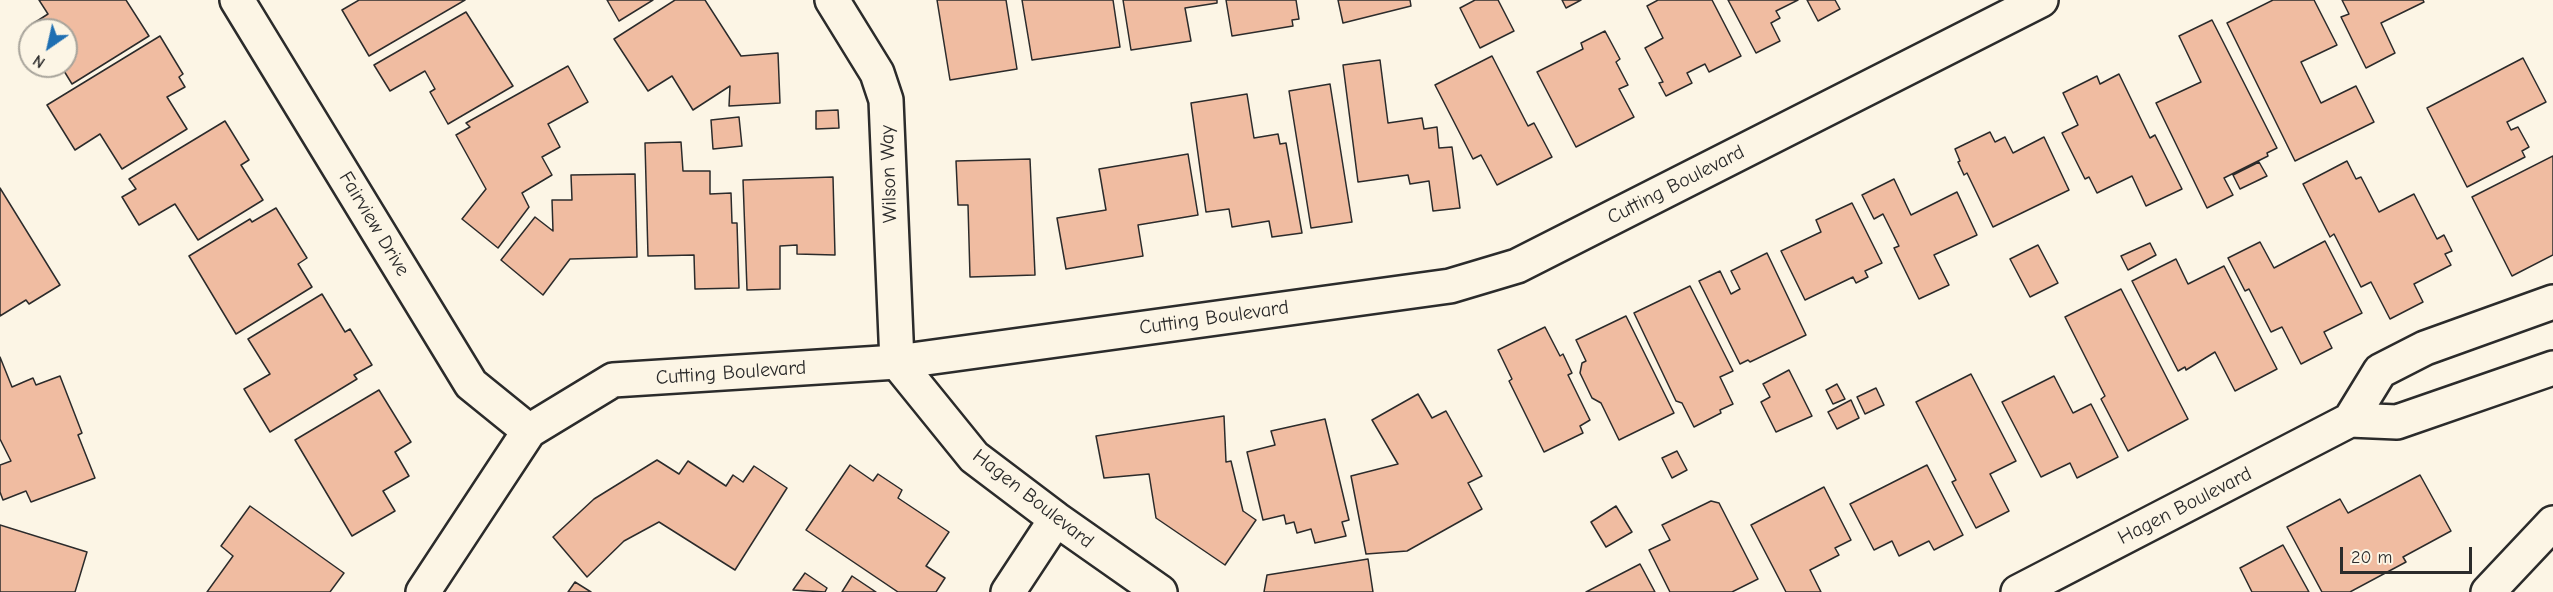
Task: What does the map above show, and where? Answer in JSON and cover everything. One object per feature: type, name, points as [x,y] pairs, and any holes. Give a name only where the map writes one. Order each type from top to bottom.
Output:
[{"type":"street","name":"Fairview Drive","points":[[237,0],[471,384],[529,431]]},
{"type":"street","name":"Wilson Way","points":[[832,0],[877,74],[886,99],[897,362]]},
{"type":"street","name":"Cutting Boulevard","points":[[423,592],[529,431],[614,380],[897,362],[1450,286],[1517,266],[2041,0]]},
{"type":"street","points":[[2350,420],[2380,371],[2425,348],[2553,302]]},
{"type":"street","name":"Hagen Boulevard","points":[[897,362],[974,457],[1056,519],[1160,592]]},
{"type":"street","name":"Hagen Boulevard","points":[[2018,592],[2350,420],[2397,422],[2553,368]]},
{"type":"street","points":[[1008,592],[1056,519]]},
{"type":"street","points":[[2488,592],[2553,523]]},
{"type":"building","points":[[39,0],[126,0],[149,36],[72,84],[68,78],[78,78],[78,18],[42,18],[48,14]]},
{"type":"building","points":[[359,0],[465,0],[369,56],[342,10]]},
{"type":"building","points":[[607,0],[653,0],[619,21]]},
{"type":"building","points":[[675,0],[705,0],[741,56],[778,53],[780,103],[729,106],[730,86],[693,110],[672,76],[648,91],[614,39]]},
{"type":"building","points":[[937,0],[1006,0],[1017,69],[950,80]]},
{"type":"building","points":[[1022,0],[1113,0],[1120,47],[1032,60]]},
{"type":"building","points":[[1123,0],[1217,0],[1217,3],[1185,8],[1191,41],[1131,50]]},
{"type":"building","points":[[1226,0],[1296,0],[1299,19],[1292,20],[1293,26],[1232,36]]},
{"type":"building","points":[[1338,0],[1410,0],[1411,6],[1343,23]]},
{"type":"building","points":[[1475,0],[1498,0],[1514,31],[1480,48],[1460,8]]},
{"type":"building","points":[[1562,0],[1581,0],[1566,8]]},
{"type":"building","points":[[1658,0],[1712,0],[1741,56],[1709,72],[1705,64],[1687,73],[1692,83],[1666,96],[1659,83],[1663,82],[1645,48],[1663,38],[1647,6]]},
{"type":"building","points":[[1728,0],[1798,0],[1776,11],[1780,18],[1771,23],[1780,41],[1756,53]]},
{"type":"building","points":[[1807,0],[1835,0],[1840,9],[1818,21]]},
{"type":"building","points":[[2273,0],[2314,0],[2337,45],[2301,62],[2321,103],[2356,86],[2374,122],[2295,161],[2227,23]]},
{"type":"building","points":[[2342,0],[2423,0],[2424,2],[2381,23],[2395,53],[2366,68],[2341,17],[2349,14]]},
{"type":"building","points":[[466,12],[513,86],[448,124],[430,92],[435,89],[425,71],[390,91],[374,65]]},
{"type":"building","points":[[2212,20],[2277,148],[2267,153],[2268,156],[2224,178],[2233,195],[2207,208],[2156,103],[2201,82],[2179,36]]},
{"type":"building","points":[[1605,31],[1620,59],[1616,62],[1628,85],[1619,89],[1634,117],[1576,147],[1537,72],[1583,49],[1581,43]]},
{"type":"building","points":[[160,36],[183,74],[179,77],[185,87],[167,97],[187,129],[122,169],[100,134],[75,150],[47,105]]},
{"type":"building","points":[[1492,56],[1528,126],[1534,123],[1552,157],[1497,185],[1481,155],[1473,159],[1435,85]]},
{"type":"building","points":[[2523,58],[2546,102],[2507,122],[2511,130],[2518,127],[2529,147],[2522,151],[2525,157],[2467,187],[2427,108]]},
{"type":"building","points":[[1380,60],[1388,123],[1422,118],[1424,129],[1437,127],[1439,148],[1452,147],[1460,208],[1433,211],[1429,181],[1410,184],[1408,175],[1358,182],[1343,65]]},
{"type":"building","points":[[568,66],[588,102],[548,124],[560,147],[542,157],[552,175],[522,193],[529,207],[498,248],[462,219],[486,189],[456,135],[470,127],[466,123]]},
{"type":"building","points":[[2119,74],[2150,138],[2155,135],[2182,189],[2146,206],[2132,176],[2097,193],[2089,177],[2085,179],[2062,133],[2078,125],[2063,93],[2097,76],[2100,84]]},
{"type":"building","points":[[1330,84],[1352,222],[1311,228],[1289,91]]},
{"type":"building","points":[[1247,94],[1254,138],[1278,134],[1280,144],[1286,143],[1302,233],[1272,237],[1269,221],[1232,227],[1229,209],[1206,212],[1191,103]]},
{"type":"building","points":[[838,110],[839,128],[816,129],[816,111]]},
{"type":"building","points":[[739,117],[742,146],[713,149],[711,120]]},
{"type":"building","points":[[225,121],[249,160],[241,165],[263,200],[198,240],[175,204],[139,225],[122,197],[136,189],[129,179]]},
{"type":"building","points":[[1990,132],[1995,142],[2005,137],[2013,153],[2044,137],[2069,190],[1993,227],[1967,173],[1964,175],[1955,149]]},
{"type":"building","points":[[681,142],[683,171],[710,171],[710,194],[731,193],[732,223],[737,223],[739,288],[695,289],[694,255],[648,256],[645,143]]},
{"type":"building","points":[[1188,154],[1198,215],[1138,225],[1143,256],[1066,269],[1057,218],[1106,210],[1099,169]]},
{"type":"building","points":[[2553,156],[2553,255],[2512,276],[2472,197]]},
{"type":"building","points":[[1030,159],[1035,275],[970,277],[968,205],[958,205],[956,161]]},
{"type":"building","points":[[2347,161],[2356,179],[2361,177],[2379,212],[2414,194],[2437,239],[2444,235],[2452,251],[2445,254],[2451,265],[2414,284],[2423,302],[2390,319],[2371,282],[2361,287],[2334,234],[2330,237],[2303,184]]},
{"type":"building","points":[[2259,162],[2267,176],[2240,189],[2233,175]]},
{"type":"building","points":[[635,174],[637,257],[570,259],[543,295],[501,260],[535,217],[553,231],[552,200],[572,200],[571,175]]},
{"type":"building","points":[[833,177],[835,255],[797,254],[797,245],[780,246],[780,289],[747,290],[743,180]]},
{"type":"building","points":[[1894,179],[1911,215],[1957,192],[1977,235],[1934,255],[1949,285],[1919,299],[1894,248],[1899,246],[1883,214],[1874,219],[1862,195]]},
{"type":"building","points":[[0,188],[60,285],[29,304],[26,300],[0,316]]},
{"type":"building","points":[[1852,203],[1882,263],[1865,271],[1868,277],[1856,283],[1853,277],[1805,300],[1781,251],[1821,232],[1816,220]]},
{"type":"building","points":[[276,208],[307,258],[298,264],[312,287],[236,334],[189,256],[250,219],[252,222]]},
{"type":"building","points":[[2325,241],[2362,313],[2324,332],[2332,348],[2301,364],[2282,327],[2271,332],[2249,289],[2245,291],[2228,258],[2260,242],[2274,268]]},
{"type":"building","points":[[2150,243],[2156,255],[2128,270],[2121,256]]},
{"type":"building","points":[[2038,245],[2058,283],[2030,297],[2010,259]]},
{"type":"building","points":[[1767,253],[1806,335],[1750,362],[1748,360],[1740,364],[1699,281],[1720,271],[1731,294],[1740,289],[1731,271]]},
{"type":"building","points":[[2176,259],[2188,284],[2224,266],[2277,369],[2235,391],[2215,352],[2186,370],[2185,367],[2178,371],[2132,281]]},
{"type":"building","points":[[1690,286],[1733,371],[1720,377],[1733,404],[1694,427],[1682,403],[1676,401],[1634,313]]},
{"type":"building","points":[[2121,289],[2188,419],[2128,451],[2101,399],[2105,396],[2065,317]]},
{"type":"building","points":[[322,294],[345,332],[350,329],[372,365],[354,375],[357,379],[270,432],[244,389],[270,374],[248,339]]},
{"type":"building","points":[[1626,316],[1674,413],[1619,440],[1601,403],[1592,398],[1580,373],[1582,363],[1586,361],[1576,340]]},
{"type":"building","points":[[1545,327],[1560,356],[1563,354],[1572,373],[1568,375],[1590,420],[1580,426],[1583,433],[1544,452],[1509,381],[1512,379],[1498,350]]},
{"type":"building","points":[[0,357],[12,387],[33,378],[36,385],[60,376],[82,433],[78,435],[95,478],[31,502],[26,491],[3,500],[0,492],[0,465],[11,461],[0,439]]},
{"type":"building","points":[[1789,370],[1812,416],[1776,432],[1761,402],[1770,397],[1763,384]]},
{"type":"building","points":[[1971,374],[2016,461],[1990,474],[2009,511],[1976,528],[1952,482],[1956,480],[1916,402]]},
{"type":"building","points":[[2054,376],[2073,413],[2091,404],[2118,457],[2077,478],[2070,463],[2041,477],[2002,402]]},
{"type":"building","points":[[1837,384],[1845,399],[1833,404],[1826,390]]},
{"type":"building","points":[[1876,388],[1884,405],[1865,414],[1857,397]]},
{"type":"building","points":[[379,390],[411,442],[395,452],[409,476],[383,491],[395,511],[352,536],[295,440]]},
{"type":"building","points":[[1418,394],[1432,418],[1446,411],[1482,476],[1468,483],[1482,509],[1407,551],[1366,554],[1351,476],[1398,464],[1372,420]]},
{"type":"building","points":[[1851,400],[1859,418],[1837,429],[1828,412]]},
{"type":"building","points":[[1224,416],[1226,462],[1231,461],[1243,511],[1256,520],[1225,565],[1156,518],[1149,474],[1104,478],[1096,436]]},
{"type":"building","points":[[1325,419],[1349,520],[1342,522],[1346,536],[1315,543],[1311,529],[1297,533],[1294,522],[1286,524],[1284,515],[1263,520],[1247,452],[1275,445],[1271,431]]},
{"type":"building","points":[[1677,451],[1687,470],[1672,478],[1662,458]]},
{"type":"building","points":[[657,460],[679,474],[688,461],[726,486],[733,475],[743,482],[754,466],[787,488],[735,570],[659,522],[624,541],[587,577],[553,537],[594,499]]},
{"type":"building","points":[[850,465],[873,481],[878,474],[902,490],[898,498],[949,532],[926,566],[945,578],[936,592],[898,592],[806,530]]},
{"type":"building","points":[[1927,465],[1963,535],[1934,550],[1929,541],[1899,556],[1892,541],[1874,550],[1850,504]]},
{"type":"building","points":[[2420,475],[2451,531],[2403,557],[2406,562],[2350,592],[2322,592],[2287,527],[2340,499],[2348,513]]},
{"type":"building","points":[[1824,487],[1851,540],[1835,548],[1839,555],[1810,570],[1821,592],[1786,592],[1751,525]]},
{"type":"building","points":[[1711,501],[1719,503],[1758,579],[1732,592],[1670,592],[1649,550],[1670,540],[1662,525]]},
{"type":"building","points":[[250,506],[344,573],[330,592],[207,592],[233,556],[221,546]]},
{"type":"building","points":[[1616,506],[1632,532],[1606,547],[1591,522]]},
{"type":"building","points":[[0,525],[87,552],[75,592],[0,592]]},
{"type":"building","points":[[2283,545],[2309,592],[2252,592],[2240,568]]},
{"type":"building","points":[[1368,559],[1373,592],[1264,592],[1267,575]]},
{"type":"building","points":[[1640,564],[1655,592],[1586,592]]},
{"type":"building","points":[[805,573],[827,588],[825,592],[793,590]]},
{"type":"building","points":[[852,576],[876,592],[842,592]]},
{"type":"building","points":[[575,582],[591,592],[568,592]]}]
